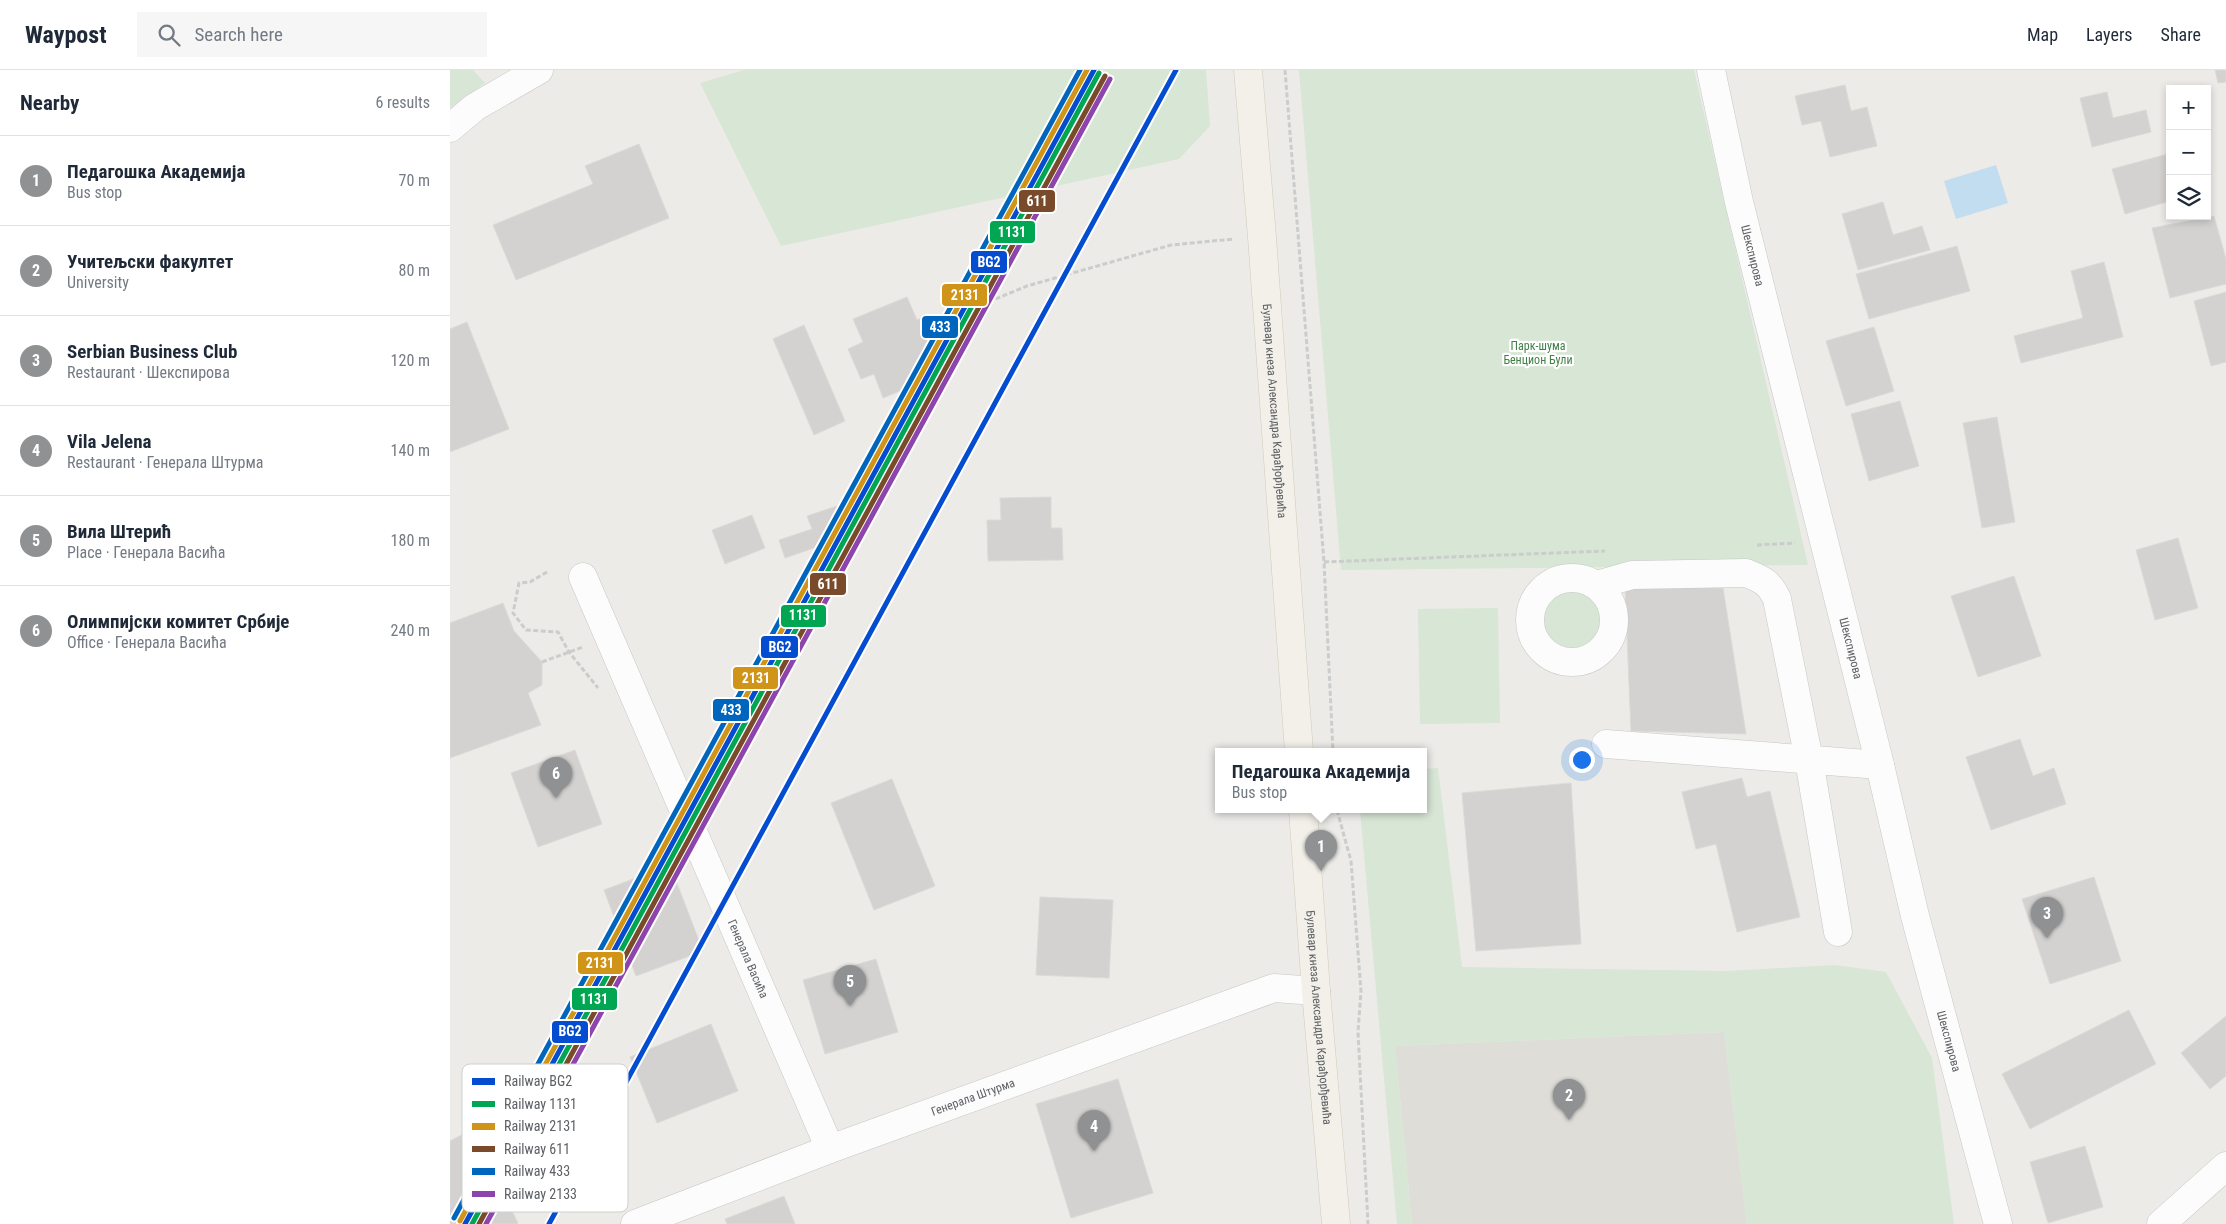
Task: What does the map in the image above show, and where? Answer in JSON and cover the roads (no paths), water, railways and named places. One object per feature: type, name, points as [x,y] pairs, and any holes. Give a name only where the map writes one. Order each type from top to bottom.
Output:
[{"type":"main road","name":"Булевар кнеза Александра Карађорђевића","points":[[1248,70],[1262,237],[1299,748]]},
{"type":"main road","name":"Булевар кнеза Александра Карађорђевића","points":[[1303,813],[1336,1224]]},
{"type":"street","points":[[450,128],[475,107],[539,70]]},
{"type":"street","name":"Шекспирова","points":[[1711,70],[1739,202],[1880,765],[1915,916],[1998,1224]]},
{"type":"street","points":[[1597,585],[1632,575],[1746,573],[1767,583],[1771,587],[1777,599],[1809,760],[1838,932]]},
{"type":"street","name":"Генерала Васића","points":[[583,577],[830,1149]]},
{"type":"street","points":[[1606,744],[1880,765]]},
{"type":"street","name":"Генерала Штурма","points":[[635,1224],[830,1149],[1274,988],[1316,991]]},
{"type":"street","points":[[2160,1224],[2226,1166]]},
{"type":"water","points":[[1996,165],[2008,203],[1956,219],[1944,181]]},
{"type":"rail line","name":"433","points":[[538,1064],[1080,70]]},
{"type":"rail line","name":"2131","points":[[546,1064],[1087,70]]},
{"type":"rail line","name":"BG2","points":[[552,1064],[1094,70]]},
{"type":"rail line","name":"BG2","points":[[628,1079],[1176,70]]},
{"type":"rail line","name":"1131","points":[[559,1064],[1099,73]]},
{"type":"rail line","name":"611","points":[[566,1064],[1105,76]]},
{"type":"rail line","name":"2133","points":[[573,1064],[1110,79]]},
{"type":"rail line","name":"433","points":[[454,1218],[462,1203]]},
{"type":"rail line","name":"2131","points":[[460,1221],[465,1212]]},
{"type":"rail line","name":"BG2","points":[[465,1224],[472,1212]]},
{"type":"rail line","name":"1131","points":[[472,1224],[479,1212]]},
{"type":"rail line","name":"611","points":[[479,1224],[486,1212]]},
{"type":"rail line","name":"2133","points":[[486,1224],[493,1212]]},
{"type":"rail line","name":"BG2","points":[[549,1224],[556,1212]]},
{"type":"place","name":"Олимпијски комитет Србије","points":[[556,798]]},
{"type":"place","name":"Педагошка Академија","points":[[1321,871]]},
{"type":"place","name":"Serbian Business Club","points":[[2047,938]]},
{"type":"place","name":"Вила Штерић","points":[[850,1006]]},
{"type":"place","name":"Учитељски факултет","points":[[1569,1120]]},
{"type":"place","name":"Vila Jelena","points":[[1094,1151]]},
{"type":"park label","name":"Парк-шума Бенцион Були","points":[[1538,353]]}]
